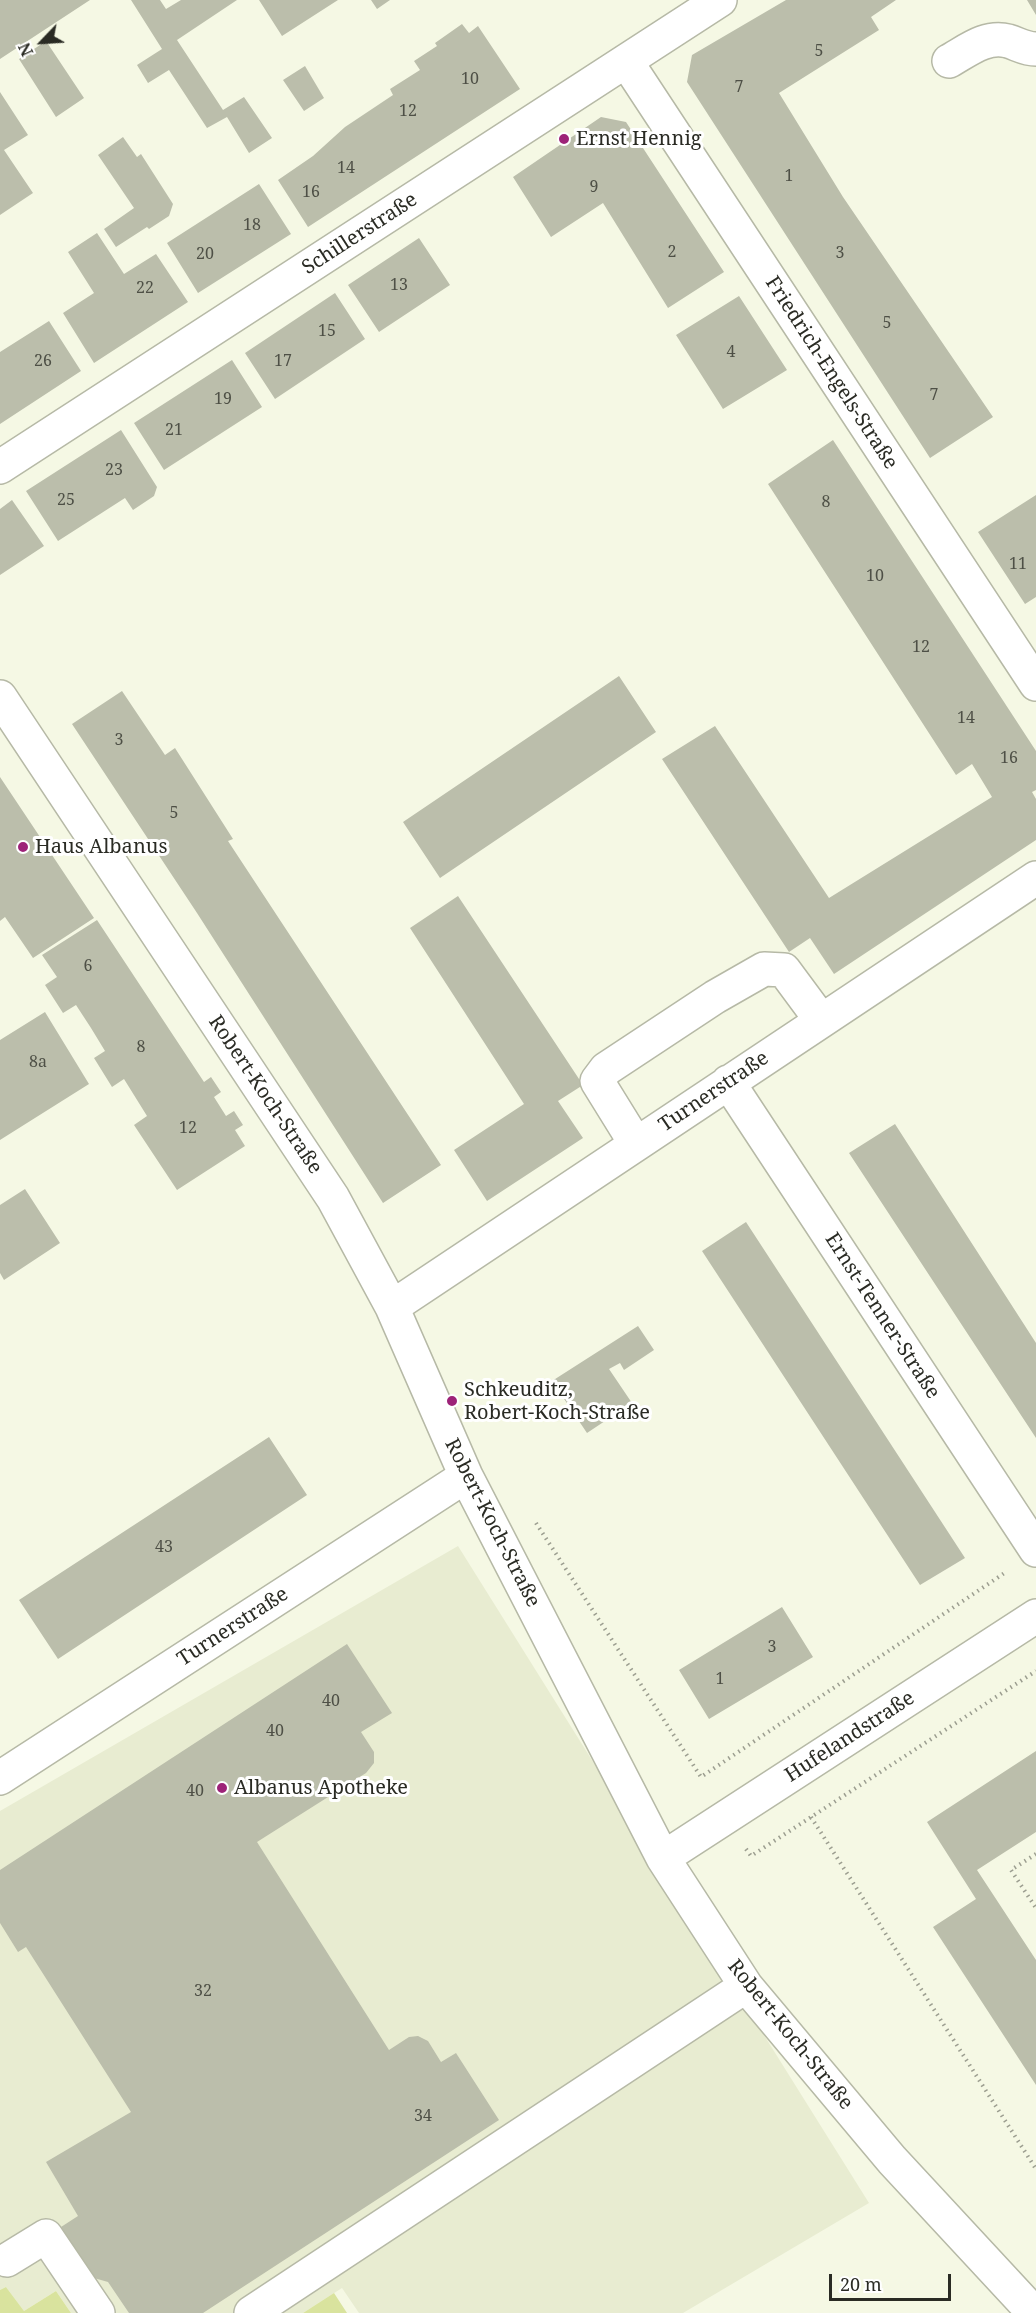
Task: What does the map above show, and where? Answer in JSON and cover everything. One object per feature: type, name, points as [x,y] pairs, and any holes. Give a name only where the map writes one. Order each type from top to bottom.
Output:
[{"type":"street","name":"Schillerstraße","points":[[0,467],[720,0]]},
{"type":"street","points":[[949,61],[987,40],[1006,40],[1025,48],[1036,49]]},
{"type":"street","name":"Friedrich-Engels-Straße","points":[[626,61],[1036,684]]},
{"type":"street","name":"Robert-Koch-Straße","points":[[0,697],[333,1198],[392,1307],[466,1476],[663,1858],[746,1986],[892,2160],[1034,2313]]},
{"type":"street","name":"Turnerstraße","points":[[392,1307],[1036,878]]},
{"type":"street","points":[[636,1144],[597,1081],[606,1069],[715,997],[764,969],[784,970],[821,1020]]},
{"type":"street","name":"Ernst-Tenner-Straße","points":[[728,1082],[1023,1559]]},
{"type":"street","name":"Turnerstraße","points":[[0,1778],[466,1476]]},
{"type":"street","name":"Hufelandstraße","points":[[663,1858],[1036,1617]]},
{"type":"street","points":[[251,2313],[746,1986]]},
{"type":"street","points":[[7,2260],[46,2236],[98,2313]]},
{"type":"path","points":[[534,1521],[701,1777],[1023,1559]]},
{"type":"path","points":[[812,1817],[1036,2169]]},
{"type":"path","points":[[1036,1854],[1011,1870],[1036,1908]]},
{"type":"shaded area","points":[[458,1546],[869,2203],[683,2313],[359,2313],[342,2288],[303,2313],[71,2313],[56,2291],[24,2311],[6,2287],[0,2290],[0,1811]]},
{"type":"green space","points":[[6,2287],[24,2311],[56,2291],[71,2313],[0,2313],[0,2290]]},
{"type":"green space","points":[[334,2293],[347,2313],[303,2313]]},
{"type":"building","points":[[0,0],[90,0],[0,59]]},
{"type":"building","points":[[131,0],[160,0],[166,9],[181,0],[237,0],[177,40],[223,110],[244,97],[272,138],[249,153],[227,117],[207,128],[169,70],[148,83],[137,65],[162,49]]},
{"type":"building","points":[[259,0],[338,0],[282,36]]},
{"type":"building","points":[[371,0],[390,0],[377,9]]},
{"type":"building","points":[[786,0],[896,0],[871,17],[879,30],[779,93],[843,197],[993,417],[930,458],[687,82],[692,55]]},
{"type":"building","points":[[1027,0],[1036,0],[1036,15]]},
{"type":"building","points":[[462,24],[469,33],[478,26],[520,89],[308,227],[278,180],[313,156],[345,127],[393,95],[390,89],[420,70],[414,61],[437,46],[435,43]]},
{"type":"building","points":[[46,41],[84,98],[56,117],[19,59]]},
{"type":"building","points":[[305,66],[324,98],[304,111],[283,80]]},
{"type":"building","points":[[0,92],[28,135],[4,150],[33,193],[0,215]]},
{"type":"building","points":[[601,117],[626,122],[724,272],[668,308],[603,203],[551,237],[513,177]]},
{"type":"building","points":[[123,137],[137,157],[141,154],[173,204],[169,216],[116,247],[104,229],[134,208],[98,155]]},
{"type":"building","points":[[259,184],[291,234],[198,293],[167,243]]},
{"type":"building","points":[[97,233],[124,274],[156,254],[188,302],[94,363],[63,313],[94,293],[68,252]]},
{"type":"building","points":[[419,238],[450,285],[379,332],[348,285]]},
{"type":"building","points":[[335,293],[365,339],[275,399],[245,353]]},
{"type":"building","points":[[739,296],[787,370],[723,409],[676,335]]},
{"type":"building","points":[[49,321],[81,371],[0,424],[0,352]]},
{"type":"building","points":[[232,360],[262,407],[164,470],[134,423]]},
{"type":"building","points":[[121,430],[157,487],[154,496],[133,510],[125,498],[58,541],[26,491]]},
{"type":"building","points":[[833,440],[1036,751],[1036,790],[1032,792],[1036,799],[1036,840],[834,974],[810,938],[789,952],[662,759],[715,726],[829,898],[992,797],[972,764],[956,775],[768,484]]},
{"type":"building","points":[[1036,495],[1036,597],[1025,604],[978,532]]},
{"type":"building","points":[[12,500],[44,546],[0,575],[0,509]]},
{"type":"building","points":[[619,676],[656,732],[440,878],[403,822]]},
{"type":"building","points":[[122,691],[165,755],[175,748],[233,839],[228,841],[441,1165],[383,1203],[197,913],[72,724]]},
{"type":"building","name":"Haus Albanus","points":[[0,777],[94,918],[33,958],[5,917],[0,921]]},
{"type":"building","points":[[458,896],[583,1085],[558,1101],[583,1138],[487,1201],[454,1150],[524,1104],[410,928]]},
{"type":"building","points":[[97,920],[204,1082],[211,1077],[221,1092],[214,1097],[226,1116],[234,1111],[243,1125],[235,1130],[245,1146],[177,1190],[134,1125],[147,1116],[124,1079],[112,1087],[94,1058],[105,1051],[76,1005],[63,1013],[45,985],[57,977],[42,955]]},
{"type":"building","points":[[45,1012],[89,1084],[0,1140],[0,1040]]},
{"type":"building","points":[[895,1124],[1036,1343],[1036,1438],[849,1153]]},
{"type":"building","points":[[25,1189],[60,1243],[4,1280],[0,1273],[0,1205]]},
{"type":"building","points":[[746,1222],[965,1558],[920,1585],[702,1251]]},
{"type":"building","points":[[638,1326],[654,1350],[624,1370],[620,1363],[609,1369],[632,1403],[587,1433],[552,1381]]},
{"type":"building","points":[[269,1437],[307,1495],[58,1659],[19,1600]]},
{"type":"building","points":[[782,1607],[813,1657],[709,1719],[679,1670]]},
{"type":"building","points":[[347,1644],[392,1713],[361,1732],[374,1752],[374,1763],[366,1773],[257,1842],[389,2050],[409,2037],[418,2036],[428,2041],[441,2062],[456,2053],[499,2120],[203,2313],[129,2313],[108,2282],[94,2278],[61,2227],[78,2216],[46,2162],[131,2112],[26,1947],[18,1952],[0,1923],[0,1870]]},
{"type":"building","points":[[1036,1751],[1036,1832],[977,1870],[1036,1960],[1036,2085],[933,1927],[976,1899],[927,1822]]},
{"type":"place","name":"Ernst Hennig","points":[[564,139]]},
{"type":"place","name":"Haus Albanus","points":[[23,847]]},
{"type":"place","name":"Schkeuditz, Robert-Koch-Straße","points":[[452,1401]]},
{"type":"place","name":"Albanus Apotheke","points":[[222,1788]]}]
